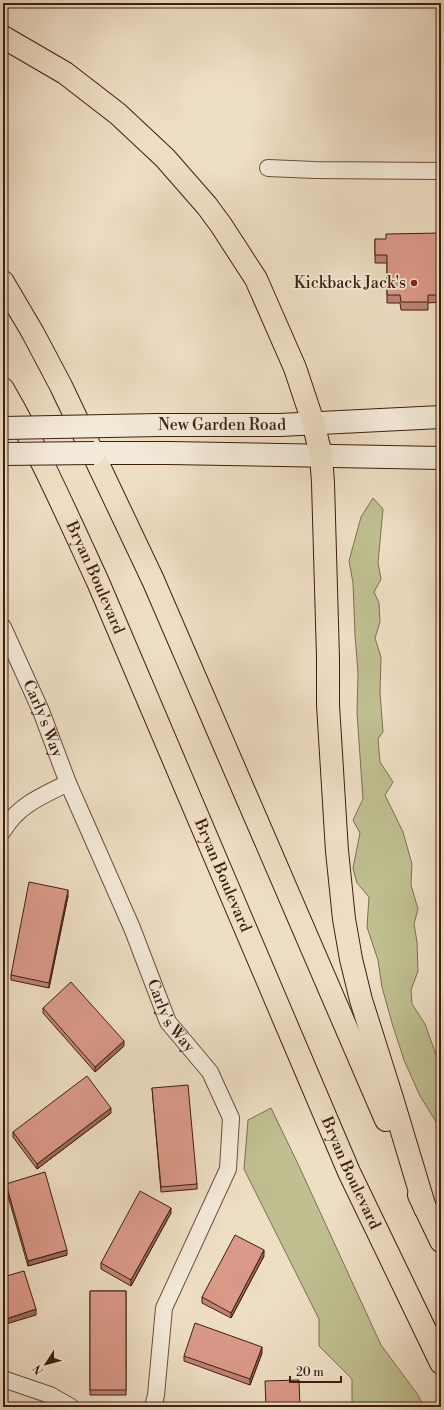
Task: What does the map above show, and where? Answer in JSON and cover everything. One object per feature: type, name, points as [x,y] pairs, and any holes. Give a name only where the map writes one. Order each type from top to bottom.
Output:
[{"type":"highway","points":[[3,38],[65,73],[118,114],[165,158],[207,206],[239,251],[256,279],[295,368],[313,422],[321,455],[328,634],[328,705],[337,851],[344,920],[351,959],[361,1000],[425,1208]]},
{"type":"highway","points":[[3,282],[33,333],[61,386],[153,580],[425,1208],[441,1241]]},
{"type":"highway","name":"Bryan Boulevard","points":[[3,388],[10,421],[58,493],[101,589],[349,1172],[441,1363]]},
{"type":"highway","points":[[3,394],[10,421]]},
{"type":"main road","name":"New Garden Road","points":[[10,421],[159,425],[280,425],[441,416]]},
{"type":"main road","name":"New Garden Road","points":[[3,454],[169,453],[441,458]]},
{"type":"street","points":[[268,168],[314,170],[441,171]]},
{"type":"street","name":"Carly's Way","points":[[3,627],[41,711],[68,783],[132,928],[168,1022],[210,1072],[231,1118],[228,1169],[164,1308],[156,1395],[153,1407]]},
{"type":"street","points":[[3,831],[10,820],[26,806],[68,783]]},
{"type":"street","points":[[3,1379],[50,1395],[71,1407]]},
{"type":"green space","points":[[373,498],[383,509],[378,563],[381,579],[374,592],[379,603],[380,622],[375,638],[381,657],[380,692],[383,732],[378,739],[380,762],[393,782],[385,795],[403,832],[412,864],[411,885],[418,909],[414,924],[417,942],[418,971],[411,990],[412,1004],[425,1024],[441,1065],[441,1133],[420,1096],[404,1060],[382,987],[378,960],[367,927],[369,897],[357,883],[353,868],[360,833],[353,820],[363,799],[357,713],[358,673],[353,583],[349,561],[361,517]]},
{"type":"green space","points":[[271,1108],[381,1345],[418,1395],[424,1407],[352,1407],[352,1379],[319,1346],[319,1319],[244,1169],[248,1120]]},
{"type":"building","name":"Kickback Jack's","points":[[441,233],[441,295],[428,295],[428,302],[401,302],[400,295],[387,295],[387,255],[375,255],[375,239],[386,239],[386,234]]},
{"type":"building","points":[[29,882],[68,890],[49,983],[11,975]]},
{"type":"building","points":[[71,982],[124,1041],[95,1067],[43,1008]]},
{"type":"building","points":[[87,1076],[111,1108],[37,1164],[13,1132]]},
{"type":"building","points":[[188,1085],[197,1184],[161,1187],[152,1088]]},
{"type":"building","points":[[45,1172],[67,1250],[28,1261],[6,1184]]},
{"type":"building","points":[[140,1191],[171,1208],[131,1280],[101,1263]]},
{"type":"building","points":[[235,1235],[264,1250],[231,1313],[202,1297]]},
{"type":"building","points":[[24,1271],[36,1309],[3,1320],[3,1277]]},
{"type":"building","points":[[90,1291],[126,1291],[126,1390],[90,1390]]},
{"type":"building","points":[[195,1323],[262,1347],[250,1379],[184,1356]]},
{"type":"building","points":[[299,1380],[300,1407],[266,1407],[265,1381]]},
{"type":"place","name":"Kickback Jack's","points":[[414,283]]}]
